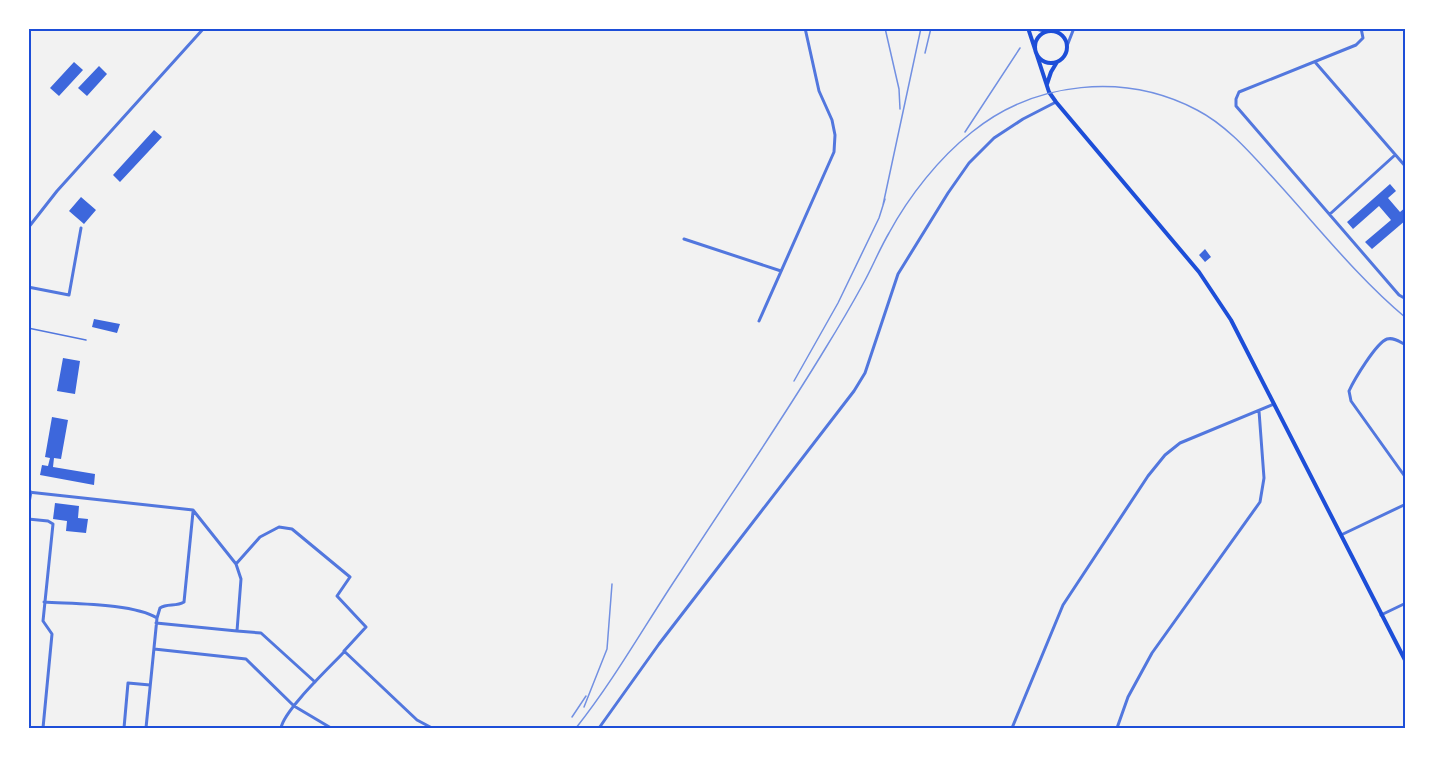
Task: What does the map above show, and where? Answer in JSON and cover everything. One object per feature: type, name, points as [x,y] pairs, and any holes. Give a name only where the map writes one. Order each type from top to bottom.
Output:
[{"type":"main road","points":[[1028,28],[1047,85],[1056,102],[1199,273],[1231,320],[1406,662]]},
{"type":"main road","points":[[1034,28],[1050,30],[1062,35],[1067,46],[1064,56],[1051,72],[1047,85]]},
{"type":"main road","points":[[1050,30],[1041,34],[1036,40],[1036,52],[1044,62],[1057,62]]},
{"type":"street","points":[[28,228],[57,191],[204,28]]},
{"type":"street","points":[[759,321],[834,152],[835,135],[832,120],[819,91],[805,28]]},
{"type":"street","points":[[1067,46],[1074,28]]},
{"type":"street","points":[[1361,28],[1363,38],[1356,45],[1239,92],[1236,106],[1399,295],[1406,299]]},
{"type":"street","points":[[1316,62],[1406,167]]},
{"type":"street","points":[[599,729],[659,644],[854,391],[865,373],[898,274],[925,228],[969,163],[994,138],[1023,119],[1056,102]]},
{"type":"street","points":[[1330,214],[1395,155]]},
{"type":"street","points":[[28,287],[69,295],[81,228]]},
{"type":"street","points":[[684,239],[781,271]]},
{"type":"street","points":[[1406,345],[1396,339],[1387,339],[1380,345],[1349,391],[1351,401],[1406,478]]},
{"type":"street","points":[[1012,729],[1063,605],[1148,476],[1179,442],[1274,404]]},
{"type":"street","points":[[1117,729],[1128,697],[1152,653],[1260,502],[1264,478],[1259,411]]},
{"type":"street","points":[[28,508],[30,492],[193,510],[236,564],[241,579],[237,631]]},
{"type":"street","points":[[1341,535],[1406,504]]},
{"type":"street","points":[[146,729],[157,618],[160,608],[164,605],[184,603],[193,510]]},
{"type":"street","points":[[28,519],[48,521],[53,524],[43,621],[52,634],[43,729]]},
{"type":"street","points":[[236,564],[260,537],[279,527],[292,530],[350,577],[337,596],[366,627],[294,706],[282,723],[282,729]]},
{"type":"street","points":[[44,602],[126,609],[149,613],[157,618]]},
{"type":"street","points":[[1381,615],[1406,603]]},
{"type":"street","points":[[156,624],[261,633],[315,682]]},
{"type":"street","points":[[154,649],[246,659],[294,706],[331,729]]},
{"type":"street","points":[[344,651],[417,720],[432,729]]},
{"type":"street","points":[[124,729],[128,683],[150,685]]},
{"type":"lane","points":[[28,328],[86,340]]},
{"type":"building","points":[[74,62],[83,70],[59,96],[50,88]]},
{"type":"building","points":[[99,66],[107,74],[87,96],[78,88]]},
{"type":"building","points":[[154,130],[162,137],[120,182],[113,175]]},
{"type":"building","points":[[1390,184],[1396,191],[1388,198],[1400,212],[1406,207],[1406,220],[1372,249],[1365,242],[1391,220],[1379,206],[1353,229],[1347,222]]},
{"type":"building","points":[[81,197],[96,210],[84,224],[69,211]]},
{"type":"building","points":[[1205,249],[1211,257],[1205,262],[1199,255]]},
{"type":"building","points":[[94,319],[120,324],[117,333],[92,327]]},
{"type":"building","points":[[63,358],[80,361],[75,394],[57,391]]},
{"type":"building","points":[[52,417],[68,420],[61,459],[54,458],[53,467],[95,474],[94,485],[40,475],[42,465],[48,466],[50,458],[45,457]]},
{"type":"building","points":[[55,503],[79,506],[78,518],[88,519],[86,533],[66,531],[67,521],[53,519]]},
{"type":"railway","points":[[885,28],[899,89],[900,109]]},
{"type":"railway","points":[[883,205],[921,28]]},
{"type":"railway","points":[[925,53],[931,28]]},
{"type":"railway","points":[[965,132],[1020,48]]},
{"type":"railway","points":[[576,728],[617,671],[808,377],[854,300],[885,239],[906,205],[926,178],[960,142],[997,115],[1024,102],[1052,93],[1081,88],[1111,87],[1140,90],[1169,98],[1197,110],[1219,124],[1239,142],[1355,269],[1406,318]]},
{"type":"railway","points":[[794,381],[838,303],[879,218],[885,199]]},
{"type":"railway","points":[[584,707],[607,649],[612,584]]},
{"type":"railway","points":[[572,717],[586,696]]}]
